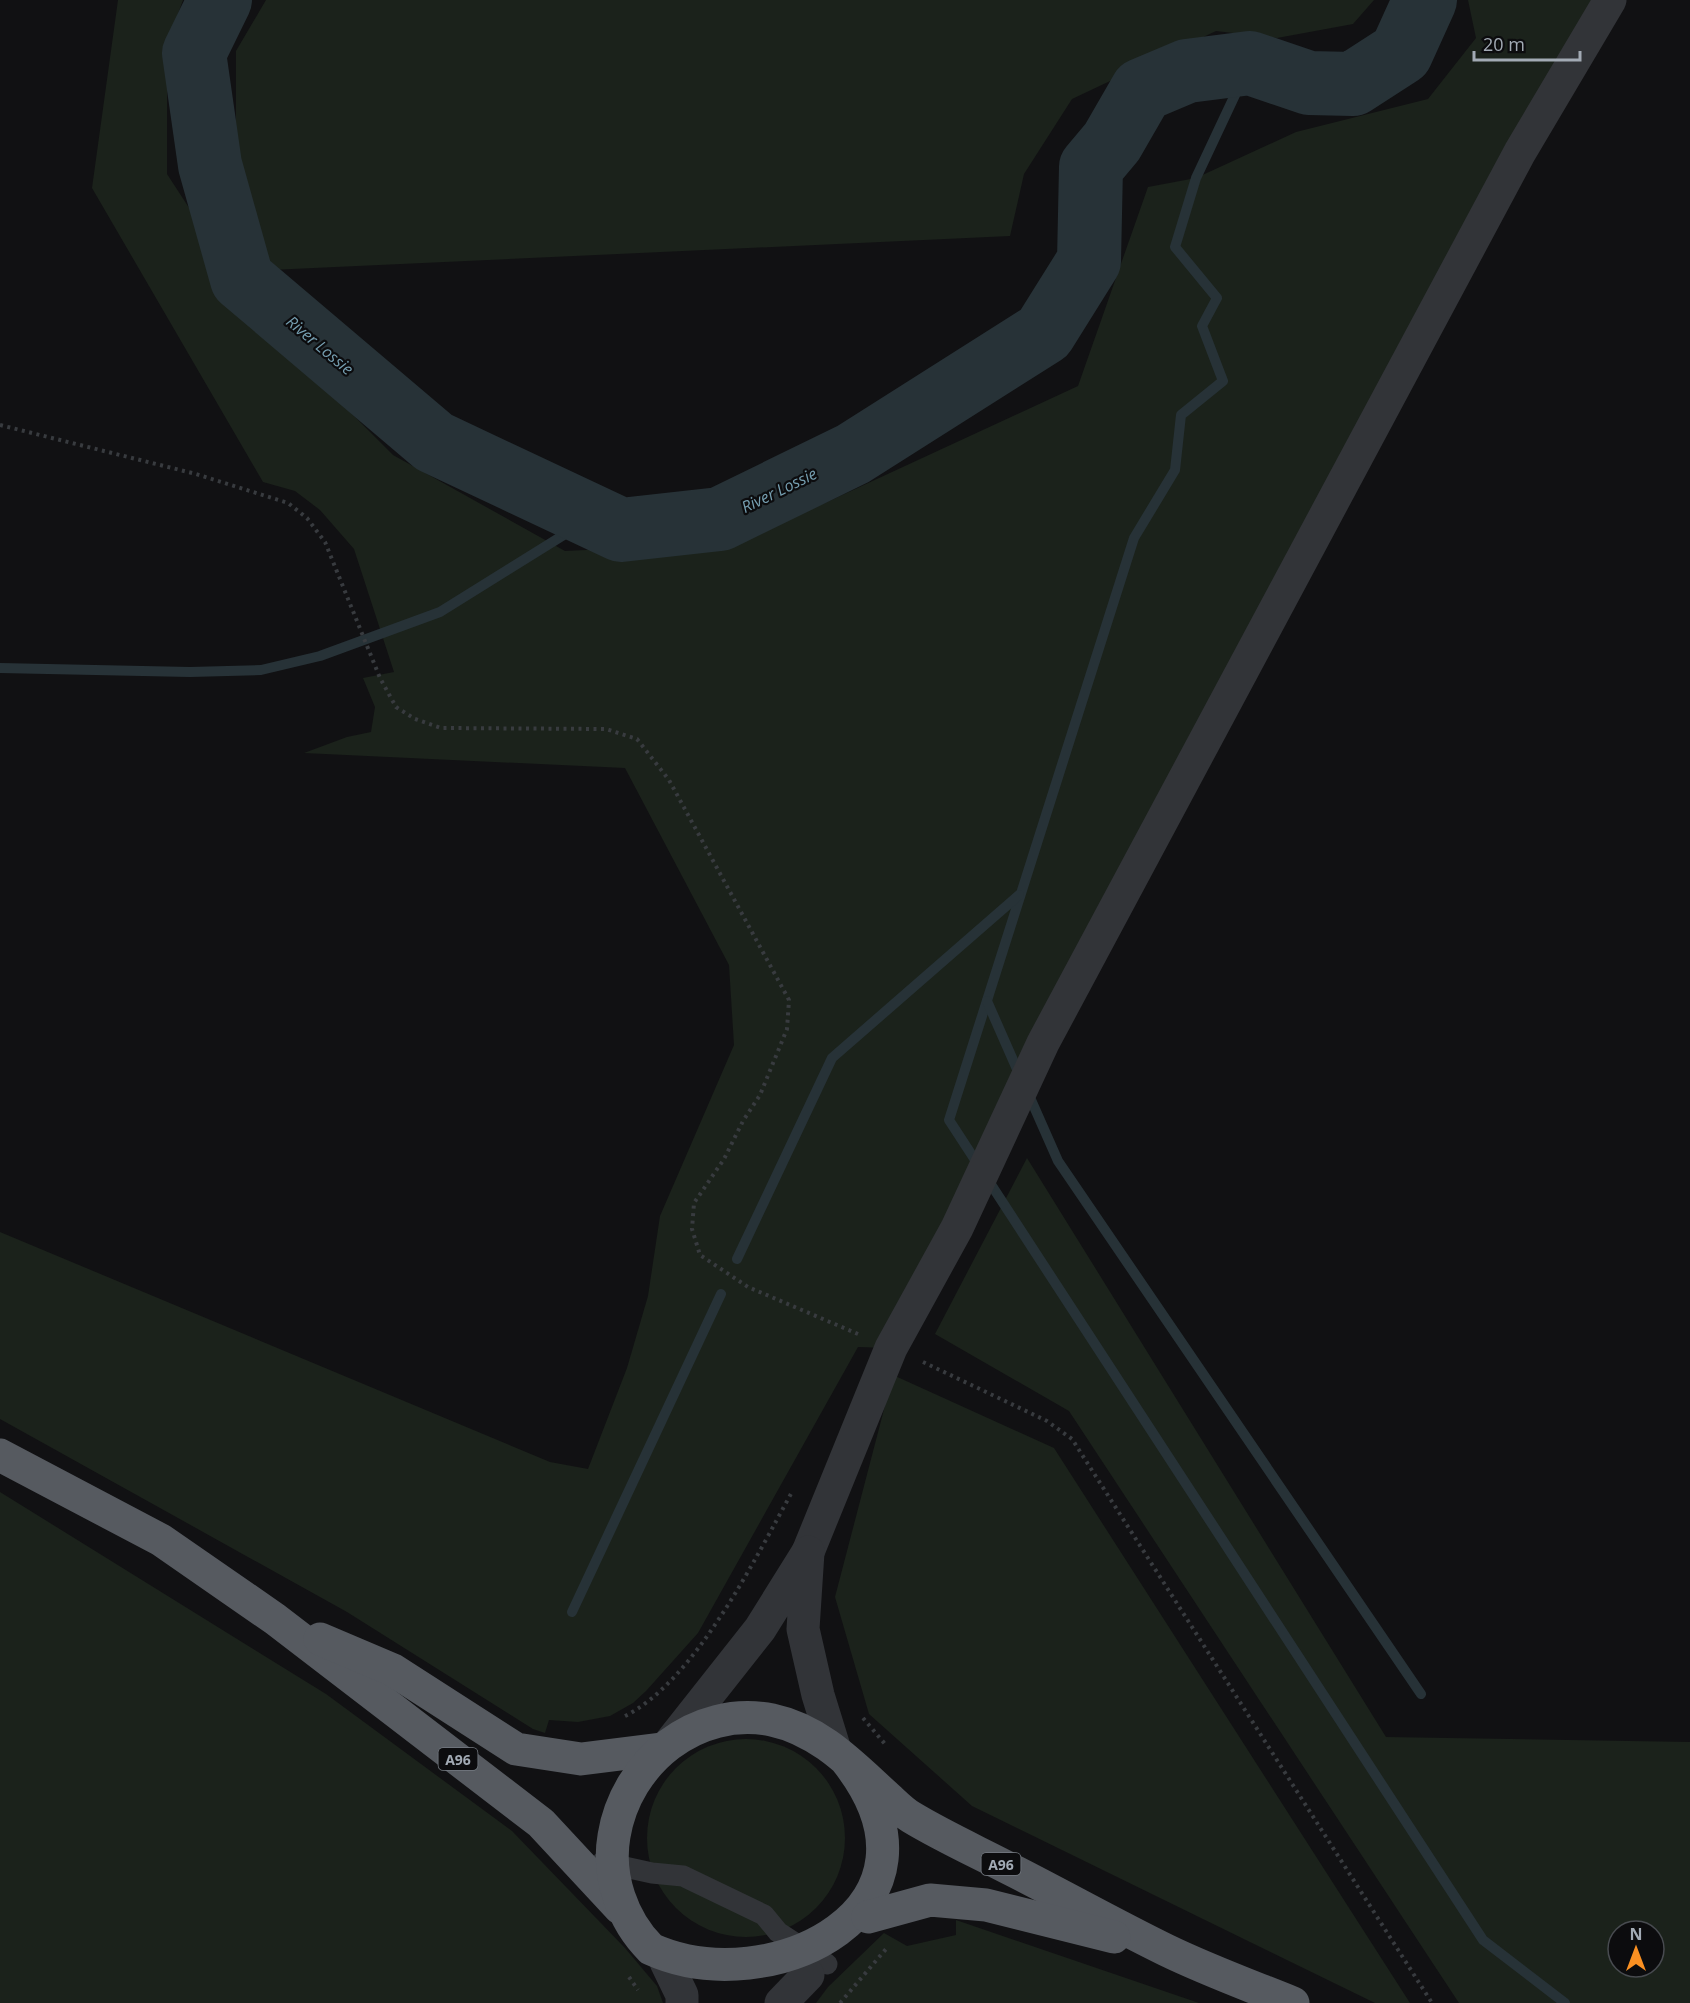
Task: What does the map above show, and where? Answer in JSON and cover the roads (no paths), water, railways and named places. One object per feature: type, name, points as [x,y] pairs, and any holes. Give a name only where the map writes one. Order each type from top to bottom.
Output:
[{"type":"highway","name":"A96","points":[[0,1455],[161,1540],[275,1619],[541,1822],[626,1914],[637,1932],[666,1962],[684,1974],[725,1988],[767,1988],[817,1970],[843,1951],[868,1917],[882,1877],[882,1834],[870,1794],[840,1755]]},
{"type":"highway","name":"A96","points":[[275,1619],[393,1670],[516,1749],[581,1759],[666,1746]]},
{"type":"highway","name":"A96","points":[[626,1914],[615,1881],[614,1832],[623,1801],[646,1764],[666,1746],[718,1721],[754,1718],[771,1720],[805,1731],[840,1755],[907,1815],[1168,1951],[1293,2003]]},
{"type":"highway","name":"A96","points":[[868,1917],[930,1900],[986,1905],[1168,1951]]},
{"type":"street","points":[[666,1746],[760,1629],[808,1552],[891,1348],[957,1228],[1043,1043],[1520,152],[1610,0]]},
{"type":"street","points":[[808,1552],[803,1629],[818,1695],[840,1755]]},
{"type":"street","points":[[666,1962],[682,1995],[682,2003]]},
{"type":"street","points":[[781,2003],[817,1970]]},
{"type":"lane","points":[[570,1854],[613,1864],[683,1875],[764,1916],[817,1970]]},
{"type":"waterway","name":"River Lossie","points":[[220,0],[194,53],[210,165],[242,279],[434,442],[621,530],[720,519],[853,454],[1044,333],[1089,261],[1091,167],[1112,142],[1142,90],[1187,71],[1250,63],[1309,83],[1353,84],[1401,53],[1425,0]]},
{"type":"waterway","points":[[1250,63],[1196,178],[1175,247],[1217,298],[1202,326],[1223,381],[1181,415],[1175,470],[1134,538],[949,1120],[1483,1940],[1565,2003]]},
{"type":"waterway","points":[[0,668],[190,672],[261,670],[320,656],[440,612],[591,518]]},
{"type":"waterway","points":[[737,1259],[832,1058],[1019,895]]},
{"type":"waterway","points":[[987,1001],[1020,1076]]},
{"type":"waterway","points":[[1028,1093],[1058,1161],[1421,1694]]},
{"type":"waterway","points":[[572,1612],[721,1294]]}]
